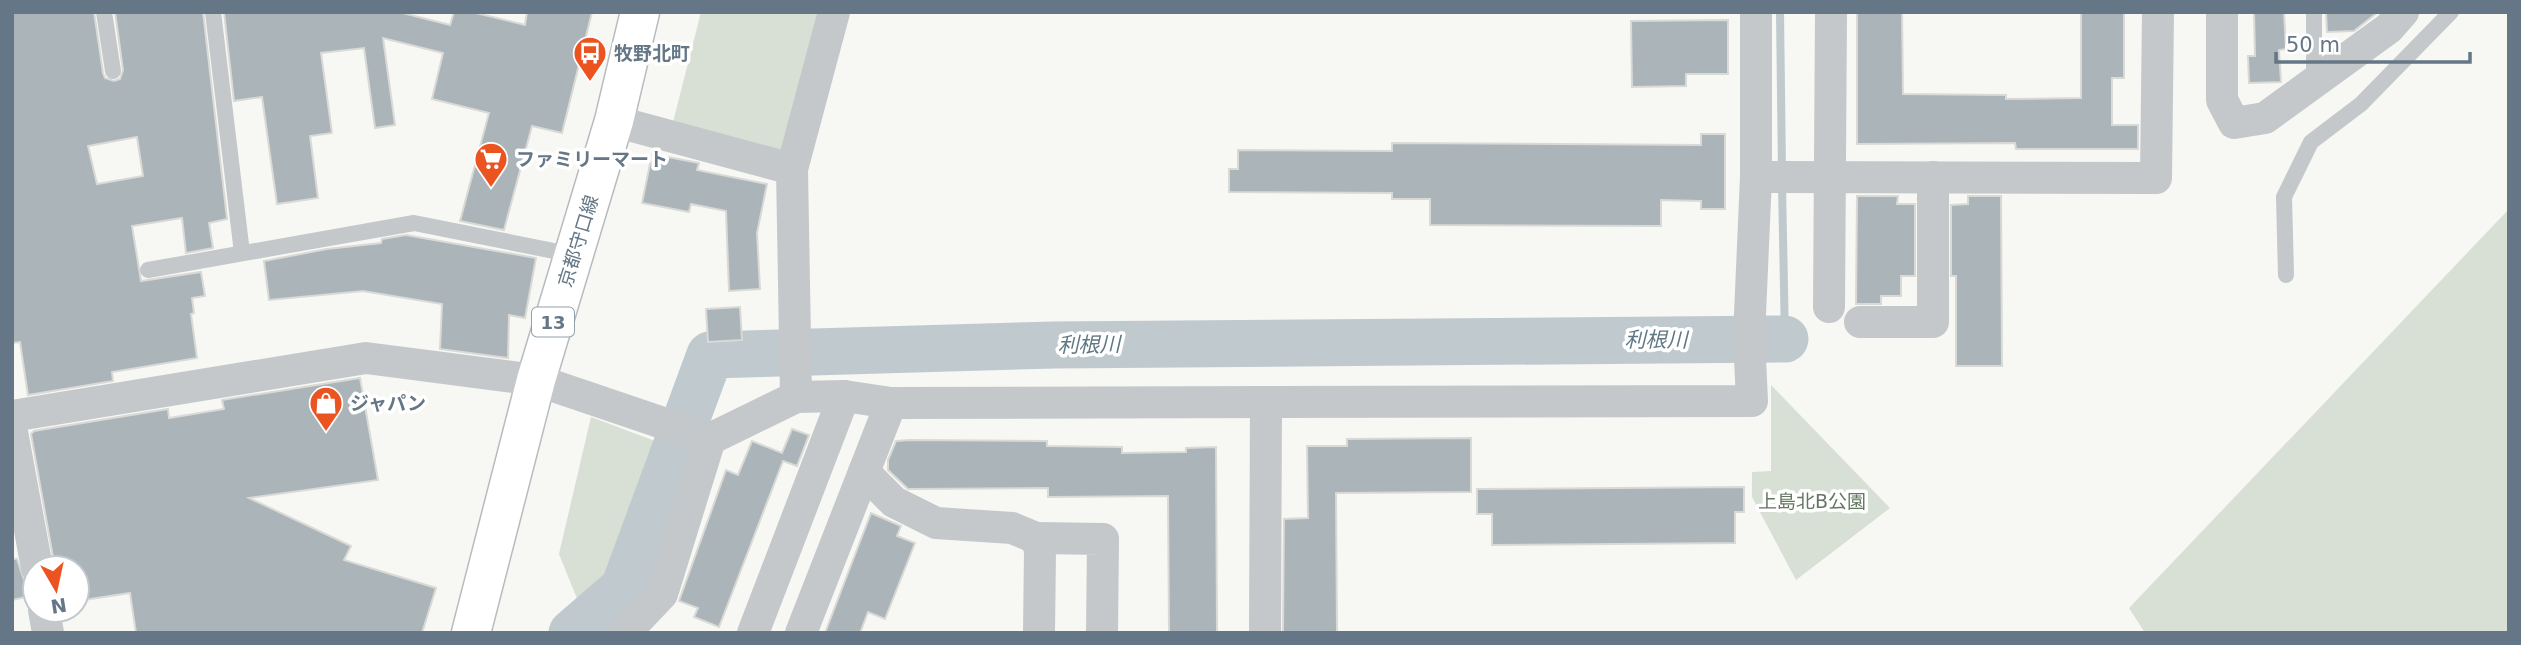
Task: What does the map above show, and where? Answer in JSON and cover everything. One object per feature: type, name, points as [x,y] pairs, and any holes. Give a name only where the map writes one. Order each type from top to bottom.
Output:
[{"type":"main road","name":"京都守口線","points":[[471,633],[536,380],[614,121],[640,12]]},
{"type":"street","points":[[795,385],[792,169],[834,12]]},
{"type":"street","points":[[625,633],[662,594],[704,437],[795,385],[891,403],[1752,401],[1749,337],[1756,177],[1756,12]]},
{"type":"street","points":[[1829,307],[1831,12]]},
{"type":"street","points":[[1756,177],[2156,178],[2158,12]]},
{"type":"street","points":[[2221,12],[2222,100],[2234,123],[2265,118],[2389,28],[2403,12]]},
{"type":"street","points":[[614,121],[792,169]]},
{"type":"street","points":[[1860,322],[1933,322],[1933,177]]},
{"type":"street","points":[[12,416],[366,358],[536,380],[704,437]]},
{"type":"street","points":[[753,633],[844,396]]},
{"type":"street","points":[[1265,633],[1266,402]]},
{"type":"street","points":[[801,633],[891,403]]},
{"type":"street","points":[[12,432],[34,554]]},
{"type":"street","points":[[864,472],[894,502],[936,523],[1012,528],[1036,538],[1102,539],[1102,633]]},
{"type":"street","points":[[1036,538],[1040,550],[1039,633]]},
{"type":"lane","points":[[104,12],[113,71]]},
{"type":"lane","points":[[213,12],[242,253]]},
{"type":"lane","points":[[2314,82],[2315,12]]},
{"type":"lane","points":[[2286,275],[2284,197],[2311,142],[2361,104],[2451,12]]},
{"type":"lane","points":[[148,270],[414,223],[574,255]]},
{"type":"green space","points":[[701,12],[822,12],[784,157],[672,126]]},
{"type":"green space","points":[[2509,209],[2509,633],[2145,633],[2129,608]]},
{"type":"green space","name":"上島北B公園","points":[[1771,385],[1890,508],[1796,580],[1752,497],[1752,472],[1771,471]]},
{"type":"green space","points":[[591,417],[663,444],[617,575],[580,606],[559,554]]},
{"type":"building","points":[[12,12],[94,12],[103,73],[105,78],[114,81],[120,79],[123,70],[115,12],[203,12],[227,219],[209,223],[213,248],[186,253],[182,218],[132,226],[141,281],[201,272],[205,296],[192,298],[194,313],[191,314],[197,358],[112,372],[113,381],[28,395],[20,342],[12,343]],"holes":[[[137,137],[143,176],[97,184],[88,146]]]},
{"type":"building","points":[[224,12],[399,12],[450,25],[454,12],[472,12],[525,25],[527,12],[592,12],[562,133],[532,126],[504,230],[460,221],[489,113],[432,99],[443,53],[383,38],[395,125],[375,128],[364,48],[321,53],[332,133],[310,136],[318,198],[277,204],[262,97],[234,101]]},
{"type":"building","points":[[1857,12],[1902,12],[1903,94],[2006,95],[2006,99],[2081,98],[2081,12],[2124,12],[2124,78],[2112,78],[2112,125],[2138,125],[2138,149],[2016,149],[2015,143],[1857,144]]},
{"type":"building","points":[[2254,12],[2284,12],[2286,49],[2279,50],[2281,82],[2249,83],[2248,56],[2255,56]]},
{"type":"building","points":[[2326,12],[2378,12],[2354,31],[2327,32]]},
{"type":"building","points":[[1728,20],[1728,74],[1686,74],[1686,86],[1632,87],[1631,21]]},
{"type":"building","points":[[1701,134],[1725,134],[1725,209],[1701,209],[1701,201],[1661,200],[1661,226],[1430,225],[1430,199],[1392,199],[1392,193],[1229,192],[1229,169],[1238,169],[1238,150],[1392,151],[1392,143],[1701,145]]},
{"type":"building","points":[[652,154],[699,163],[697,170],[767,184],[757,233],[760,289],[729,291],[726,211],[691,204],[689,212],[642,203]]},
{"type":"building","points":[[1857,196],[1898,196],[1897,204],[1915,204],[1915,276],[1901,276],[1901,296],[1881,296],[1881,304],[1856,304]]},
{"type":"building","points":[[1968,196],[2001,196],[2002,366],[1956,366],[1956,276],[1951,276],[1951,205],[1968,204]]},
{"type":"building","points":[[406,235],[536,258],[525,318],[509,315],[508,358],[440,349],[442,304],[363,291],[269,300],[264,261],[327,249],[381,243],[382,239]]},
{"type":"building","points":[[740,307],[742,340],[708,342],[706,309]]},
{"type":"building","points":[[360,378],[378,480],[249,498],[351,546],[344,560],[436,588],[422,633],[136,633],[130,593],[91,599],[91,554],[52,554],[31,434],[34,431],[168,409],[169,418],[224,409],[222,400]]},
{"type":"building","points":[[792,429],[809,435],[797,466],[783,461],[719,627],[694,617],[698,608],[679,601],[726,470],[738,475],[752,441],[782,453]]},
{"type":"building","points":[[1471,438],[1471,492],[1336,493],[1337,633],[1283,633],[1284,519],[1308,518],[1307,446],[1347,446],[1347,439]]},
{"type":"building","points":[[896,441],[1047,441],[1047,446],[1122,447],[1122,453],[1186,452],[1186,448],[1216,447],[1217,633],[1169,633],[1168,496],[1048,497],[1048,488],[908,489],[888,470],[888,460]]},
{"type":"building","points":[[1744,487],[1744,512],[1735,512],[1735,543],[1492,545],[1492,514],[1477,514],[1477,489]]},
{"type":"building","points":[[871,513],[901,526],[897,536],[915,543],[885,619],[868,612],[860,633],[825,633]]},
{"type":"building","points":[[12,559],[17,559],[21,571],[21,598],[12,600]]},
{"type":"waterway","points":[[1780,12],[1782,172]]},
{"type":"waterway","points":[[1782,185],[1785,339]]},
{"type":"waterway","name":"利根川","points":[[572,633],[624,588],[710,355],[1054,345],[1785,339]]},
{"type":"place","name":"牧野北町","points":[[590,83]]},
{"type":"place","name":"ファミリーマート","points":[[491,189]]},
{"type":"place","name":"ジャパン","points":[[326,433]]}]
